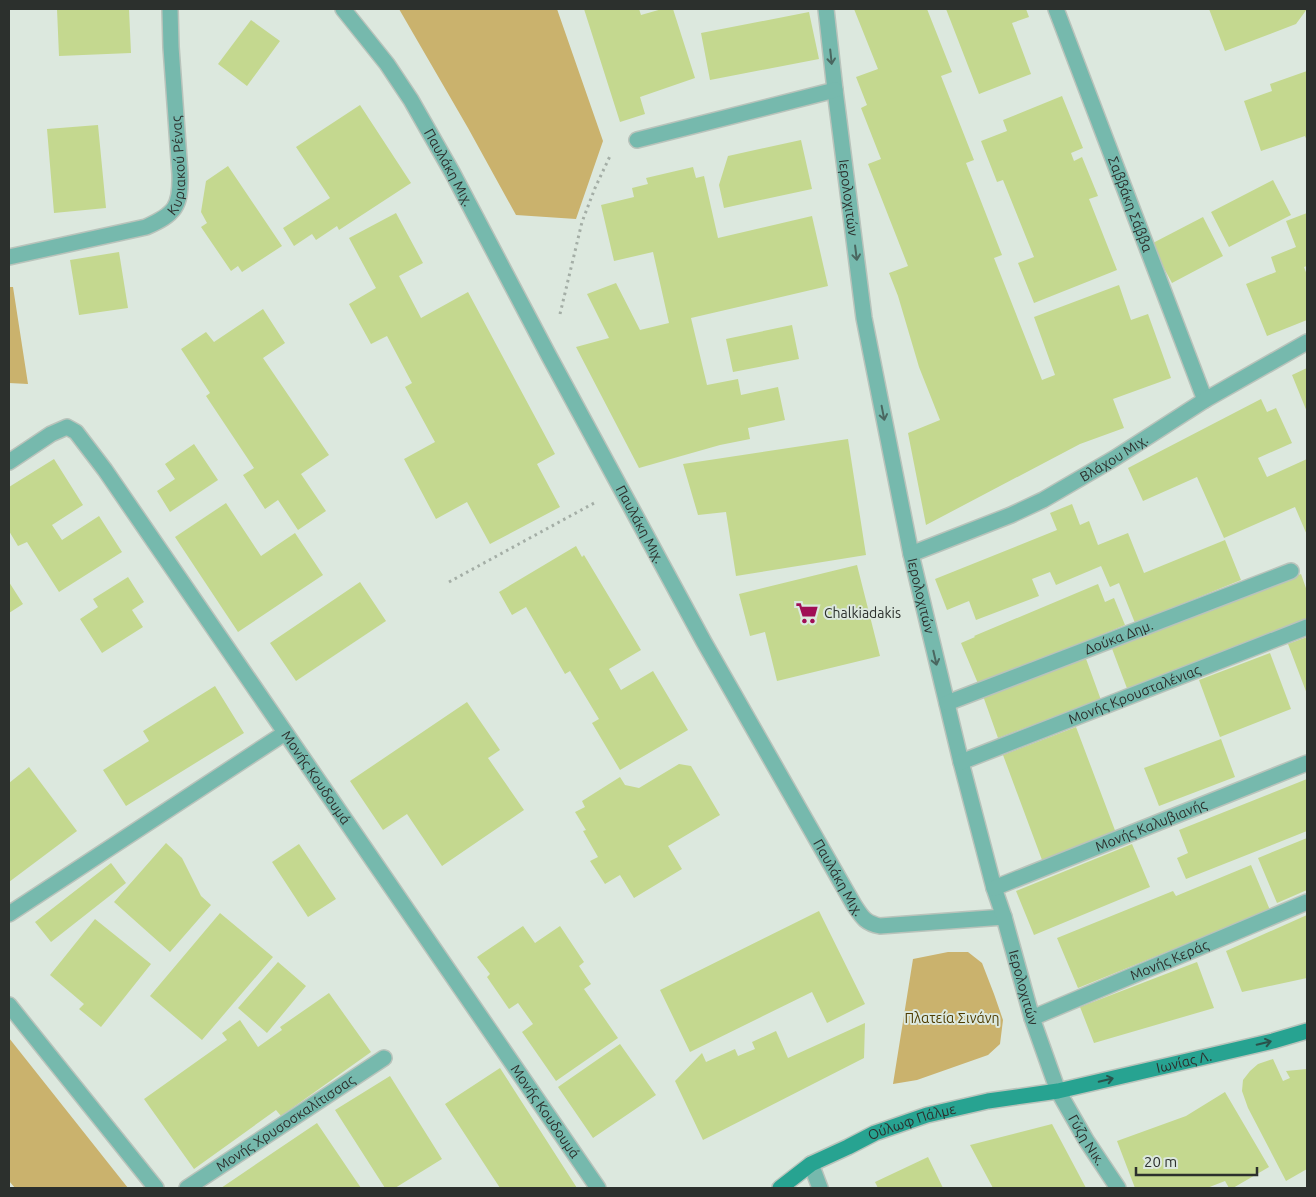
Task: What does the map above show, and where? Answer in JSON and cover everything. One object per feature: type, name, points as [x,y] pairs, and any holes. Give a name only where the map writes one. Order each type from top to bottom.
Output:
[{"type":"street","name":"Κυριακού Ρένας","points":[[9,257],[146,227],[162,220],[174,209],[179,198],[180,187],[170,9]]},
{"type":"street","name":"Παυλάκη Μιχ.","points":[[343,9],[388,64],[411,100],[452,172],[704,642],[862,917],[870,924],[885,926],[1004,917]]},
{"type":"street","name":"Ιερολοχιτών","points":[[826,9],[864,318],[911,554],[960,762],[994,888],[1032,1018],[1058,1091]]},
{"type":"street","name":"Σαββάκη Σάββα","points":[[1056,9],[1205,400]]},
{"type":"street","points":[[637,140],[835,90]]},
{"type":"street","name":"Βλάχου Μιχ.","points":[[911,554],[1011,515],[1043,500],[1115,458],[1205,400],[1307,342]]},
{"type":"street","name":"Μονής Κουδουμά","points":[[9,462],[51,434],[67,427],[76,432],[105,470],[598,1188]]},
{"type":"street","name":"Δούκα Δημ.","points":[[947,703],[1291,572]]},
{"type":"street","name":"Μονής Κρουσταλένιας","points":[[960,762],[1307,627]]},
{"type":"street","points":[[9,914],[285,733]]},
{"type":"street","name":"Μονής Καλυβιανής","points":[[994,888],[1307,763]]},
{"type":"street","name":"Μονής Κεράς","points":[[1032,1018],[1307,902]]},
{"type":"street","points":[[9,1005],[156,1188]]},
{"type":"street","name":"Ιωνίας Λ.","points":[[1058,1091],[1273,1041],[1307,1031]]},
{"type":"street","name":"Μονής Χρυσοσκαλίτισσας","points":[[187,1188],[384,1058]]},
{"type":"street","name":"Ούλωφ Πάλμε","points":[[780,1188],[811,1164],[848,1148],[875,1133],[927,1115],[988,1101],[1058,1091]]},
{"type":"street","name":"Γύζη Νικ.","points":[[1058,1091],[1086,1140],[1118,1188]]},
{"type":"street","points":[[811,1164],[820,1188]]},
{"type":"path","points":[[550,356],[582,222],[595,188],[614,149],[637,140]]},
{"type":"path","points":[[449,582],[621,488]]},
{"type":"green space","points":[[399,9],[557,9],[603,141],[576,219],[516,215]]},
{"type":"green space","points":[[9,287],[13,287],[28,384],[9,383]]},
{"type":"green space","name":"Πλατεία Σινάνη","points":[[948,952],[968,952],[982,963],[1003,1020],[1000,1044],[988,1055],[917,1080],[893,1084],[913,959]]},
{"type":"green space","points":[[9,1038],[128,1188],[15,1188],[9,1181]]},
{"type":"building","points":[[57,9],[129,9],[131,53],[59,56]]},
{"type":"building","points":[[584,9],[639,9],[641,15],[662,9],[673,9],[695,78],[640,97],[645,114],[620,122]]},
{"type":"building","points":[[854,9],[927,9],[952,72],[941,76],[974,160],[966,163],[1002,255],[994,258],[1042,380],[1055,375],[1034,317],[1119,285],[1131,320],[1148,314],[1171,378],[1113,399],[1124,428],[1080,444],[926,525],[908,433],[940,420],[919,367],[898,296],[889,273],[908,266],[868,164],[881,159],[861,108],[867,105],[856,77],[878,69]]},
{"type":"building","points":[[946,9],[1026,9],[1029,17],[1012,23],[1031,74],[979,94]]},
{"type":"building","points":[[1209,9],[1307,9],[1296,24],[1225,51]]},
{"type":"building","points":[[809,12],[819,59],[710,80],[701,33]]},
{"type":"building","points":[[251,20],[280,41],[247,86],[218,64]]},
{"type":"building","points":[[1307,71],[1307,141],[1305,136],[1261,151],[1244,101],[1272,91],[1270,84]]},
{"type":"building","points":[[1062,96],[1083,148],[1071,153],[1074,161],[1082,157],[1098,196],[1089,199],[1117,270],[1034,303],[1018,263],[1034,257],[1003,180],[997,182],[981,141],[1007,131],[1003,120]]},
{"type":"building","points":[[360,105],[411,183],[339,230],[337,226],[316,240],[312,234],[294,246],[283,228],[330,198],[296,147]]},
{"type":"building","points":[[98,125],[106,208],[54,213],[47,129]]},
{"type":"building","points":[[801,140],[812,189],[724,208],[719,185],[728,156]]},
{"type":"building","points":[[228,166],[282,246],[242,272],[238,266],[231,271],[201,227],[207,223],[201,212],[206,181]]},
{"type":"building","points":[[693,167],[696,178],[704,176],[718,238],[812,216],[828,286],[691,318],[707,385],[738,379],[741,395],[778,387],[785,420],[748,428],[750,439],[720,445],[639,468],[576,347],[609,338],[587,294],[616,283],[640,330],[669,323],[653,252],[614,261],[601,205],[634,197],[632,188],[648,184],[646,178]]},
{"type":"building","points":[[1273,180],[1291,215],[1229,247],[1211,212]]},
{"type":"building","points":[[396,213],[423,263],[399,276],[421,318],[468,292],[555,454],[537,464],[560,507],[490,544],[467,502],[436,519],[404,459],[435,442],[405,387],[412,383],[387,336],[371,344],[349,304],[376,288],[349,238]]},
{"type":"building","points":[[1307,213],[1307,266],[1304,267],[1307,275],[1307,320],[1267,336],[1246,284],[1276,272],[1271,257],[1296,247],[1286,221]]},
{"type":"building","points":[[1203,217],[1223,256],[1172,283],[1151,244]]},
{"type":"building","points":[[119,252],[128,308],[79,315],[70,260]]},
{"type":"building","points":[[263,309],[285,343],[263,358],[329,455],[301,474],[326,511],[298,530],[278,500],[265,509],[243,475],[254,468],[206,396],[210,393],[181,349],[206,332],[214,342]]},
{"type":"building","points":[[792,325],[799,359],[733,372],[726,339]]},
{"type":"building","points":[[1307,368],[1307,412],[1292,375]]},
{"type":"building","points":[[1261,399],[1267,412],[1276,408],[1292,443],[1258,458],[1267,477],[1307,459],[1307,535],[1295,507],[1224,538],[1197,477],[1143,501],[1128,468]]},
{"type":"building","points":[[848,439],[866,555],[736,576],[726,512],[698,515],[683,464]]},
{"type":"building","points":[[194,444],[218,480],[170,512],[157,491],[175,479],[165,464]]},
{"type":"building","points":[[54,459],[83,505],[52,525],[62,540],[99,516],[122,552],[59,592],[27,542],[18,546],[9,531],[9,487]]},
{"type":"building","points":[[226,503],[261,556],[295,533],[323,575],[238,632],[175,537]]},
{"type":"building","points":[[1072,504],[1080,525],[1089,521],[1098,545],[1128,533],[1144,573],[1225,540],[1241,580],[1135,623],[1119,583],[1110,587],[1101,566],[1056,585],[1050,572],[1032,579],[1039,596],[976,620],[969,601],[947,610],[935,579],[1057,530],[1050,513]]},
{"type":"building","points":[[576,546],[582,557],[584,555],[641,650],[609,669],[621,690],[653,671],[688,730],[620,770],[592,723],[599,719],[570,671],[565,674],[526,607],[512,615],[499,592]]},
{"type":"building","name":"Chalkiadakis","points":[[857,565],[880,656],[777,681],[765,632],[750,636],[739,594]]},
{"type":"building","points":[[1301,574],[1307,591],[1307,623],[1128,691],[1111,646]]},
{"type":"building","points":[[128,577],[144,602],[132,610],[143,627],[102,653],[80,619],[98,607],[93,599]]},
{"type":"building","points":[[9,582],[23,604],[9,613]]},
{"type":"building","points":[[360,582],[386,621],[296,681],[270,643]]},
{"type":"building","points":[[1098,584],[1105,602],[1114,598],[1125,625],[979,686],[961,643]]},
{"type":"building","points":[[1307,637],[1307,694],[1288,644]]},
{"type":"building","points":[[1270,653],[1291,709],[1220,737],[1199,680]]},
{"type":"building","points":[[1085,656],[1101,700],[998,738],[982,693]]},
{"type":"building","points":[[215,686],[244,733],[126,806],[103,770],[149,741],[143,731]]},
{"type":"building","points":[[467,702],[500,750],[488,758],[524,810],[442,866],[407,814],[383,830],[350,781]]},
{"type":"building","points":[[1076,727],[1116,833],[1042,860],[1003,755]]},
{"type":"building","points":[[1221,739],[1235,777],[1159,806],[1144,768]]},
{"type":"building","points":[[679,764],[691,766],[720,815],[668,846],[682,869],[634,898],[620,875],[605,884],[590,861],[598,857],[583,831],[586,830],[575,812],[585,807],[582,801],[620,777],[625,785],[639,788]]},
{"type":"building","points":[[29,767],[77,831],[9,882],[9,783]]},
{"type":"building","points":[[1307,779],[1307,831],[1186,879],[1177,858],[1188,853],[1179,830]]},
{"type":"building","points":[[1307,838],[1307,890],[1277,903],[1258,858]]},
{"type":"building","points":[[166,843],[182,858],[201,896],[211,905],[170,952],[114,902]]},
{"type":"building","points":[[299,844],[336,899],[308,917],[272,862]]},
{"type":"building","points":[[1132,844],[1150,887],[1034,935],[1016,891]]},
{"type":"building","points":[[111,863],[126,883],[51,942],[35,922]]},
{"type":"building","points":[[1251,865],[1270,910],[1078,988],[1057,938],[1173,891],[1176,896]]},
{"type":"building","points":[[819,911],[865,1004],[827,1023],[812,992],[690,1052],[660,990]]},
{"type":"building","points":[[220,913],[273,957],[202,1040],[150,996]]},
{"type":"building","points":[[1307,915],[1307,978],[1242,992],[1226,951]]},
{"type":"building","points":[[95,919],[151,964],[101,1027],[79,1009],[84,1004],[50,975]]},
{"type":"building","points":[[523,926],[535,943],[560,926],[584,962],[579,966],[591,984],[584,989],[618,1038],[556,1081],[522,1032],[533,1024],[518,1003],[509,1009],[487,977],[490,974],[477,957]]},
{"type":"building","points":[[278,962],[306,986],[267,1033],[238,1008]]},
{"type":"building","points":[[1197,962],[1214,1008],[1094,1043],[1080,1007]]},
{"type":"building","points":[[329,993],[371,1052],[281,1116],[276,1110],[194,1169],[144,1099],[227,1040],[222,1033],[240,1020],[258,1047],[282,1030],[280,1027]]},
{"type":"building","points":[[865,1023],[864,1058],[703,1140],[675,1081],[702,1053],[706,1062],[735,1049],[738,1056],[755,1049],[752,1042],[776,1031],[788,1058]]},
{"type":"building","points":[[620,1044],[656,1095],[593,1138],[558,1087]]},
{"type":"building","points":[[1273,1059],[1283,1081],[1290,1078],[1286,1071],[1307,1069],[1307,1169],[1286,1181],[1248,1108],[1242,1091],[1243,1080],[1250,1071],[1258,1064]]},
{"type":"building","points":[[500,1068],[577,1188],[500,1188],[445,1104]]},
{"type":"building","points":[[390,1076],[442,1159],[395,1188],[385,1188],[335,1110]]},
{"type":"building","points":[[1225,1092],[1269,1167],[1233,1188],[1229,1188],[1225,1181],[1207,1188],[1135,1188],[1117,1141],[1186,1116]]},
{"type":"building","points":[[317,1123],[361,1188],[221,1188],[271,1154]]},
{"type":"building","points":[[1052,1124],[1086,1188],[993,1188],[970,1145]]},
{"type":"building","points":[[928,1157],[943,1188],[878,1188],[875,1182]]},
{"type":"place","name":"Chalkiadakis","points":[[807,613]]}]
